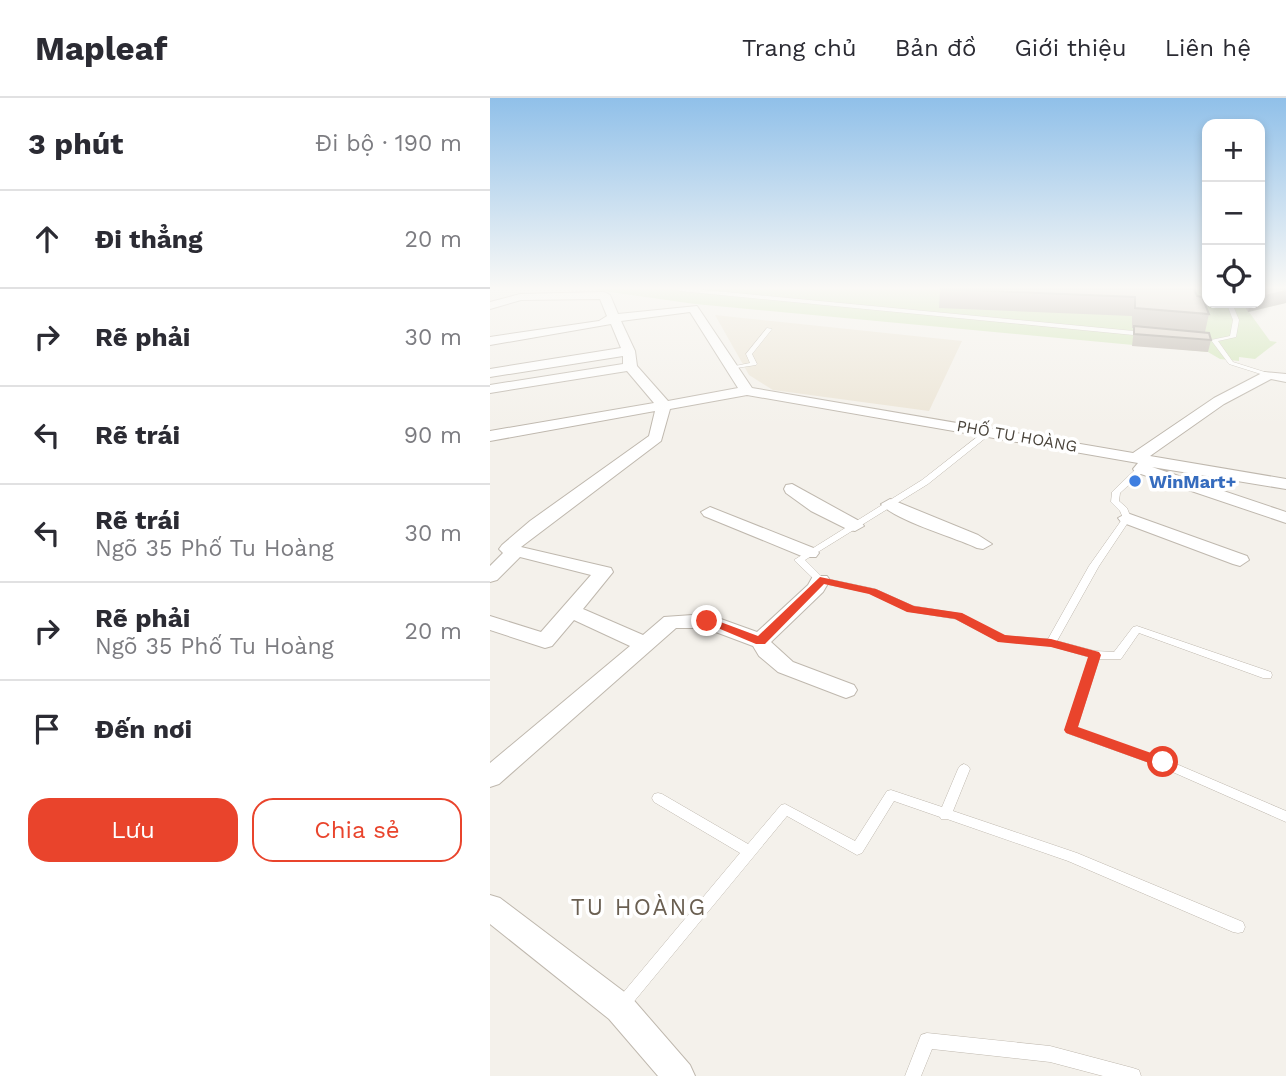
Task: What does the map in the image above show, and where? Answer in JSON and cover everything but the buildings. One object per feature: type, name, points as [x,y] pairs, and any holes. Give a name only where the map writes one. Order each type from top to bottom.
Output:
[{"type":"street","points":[[490,341],[532,335]]},
{"type":"street","points":[[490,623],[545,641],[604,572],[508,549],[536,524],[656,438],[664,405],[630,367],[629,351],[621,335]]},
{"type":"street","points":[[710,335],[747,391]]},
{"type":"street","points":[[490,373],[629,351]]},
{"type":"street","points":[[490,389],[630,367]]},
{"type":"street","points":[[1286,378],[1269,375],[1219,401],[1144,462],[1286,518]]},
{"type":"street","name":"PHỐ TU HOÀNG","points":[[490,436],[747,391],[989,432],[1144,462],[1286,484]]},
{"type":"street","points":[[792,489],[817,507],[855,526]]},
{"type":"street","points":[[890,504],[916,519],[949,528],[983,544]]},
{"type":"street","points":[[710,512],[810,553]]},
{"type":"street","points":[[1127,518],[1240,560]]},
{"type":"street","points":[[490,576],[516,551]]},
{"type":"street","points":[[760,641],[816,588],[820,580]]},
{"type":"street","points":[[571,611],[645,644]]},
{"type":"street","points":[[490,777],[671,622],[707,621],[760,641],[765,651],[788,668],[846,690]]},
{"type":"street","points":[[490,907],[620,1008],[679,1076]]},
{"type":"lane","points":[[732,368],[754,364],[748,354],[764,335]]},
{"type":"lane","points":[[1200,339],[1214,340],[1233,337],[1233,335]]},
{"type":"lane","points":[[1214,340],[1231,363],[1269,375]]},
{"type":"lane","points":[[989,432],[925,482],[799,560],[820,580],[872,592],[911,609],[958,615],[1002,639],[1051,643],[1095,655],[1117,656],[1137,629],[1267,675]]},
{"type":"lane","points":[[1051,643],[1094,566],[1127,518],[1124,510],[1115,502],[1116,492],[1144,462]]},
{"type":"lane","points":[[1095,655],[1071,730],[1163,762],[1286,817]]},
{"type":"lane","points":[[945,815],[964,769]]},
{"type":"lane","points":[[620,1008],[785,809],[857,849],[891,795],[1083,862],[1237,927]]},
{"type":"lane","points":[[658,798],[748,851]]},
{"type":"lane","points":[[913,1076],[928,1041],[1050,1054],[1133,1076]]},
{"type":"shaded area","points":[[726,335],[902,335],[962,341],[929,411],[773,390],[749,375]]},
{"type":"green space","points":[[1022,335],[1265,335],[1270,341],[1277,342],[1255,359],[1220,359],[1208,352]]},
{"type":"place","name":"WinMart+","points":[[1135,481]]},
{"type":"district","name":"TU HOÀNG","points":[[639,907]]},
{"type":"route","points":[[707,621],[760,641],[816,588],[820,580],[872,592],[911,609],[958,615],[1002,639],[1051,643],[1095,655],[1071,730],[1163,762]]}]
